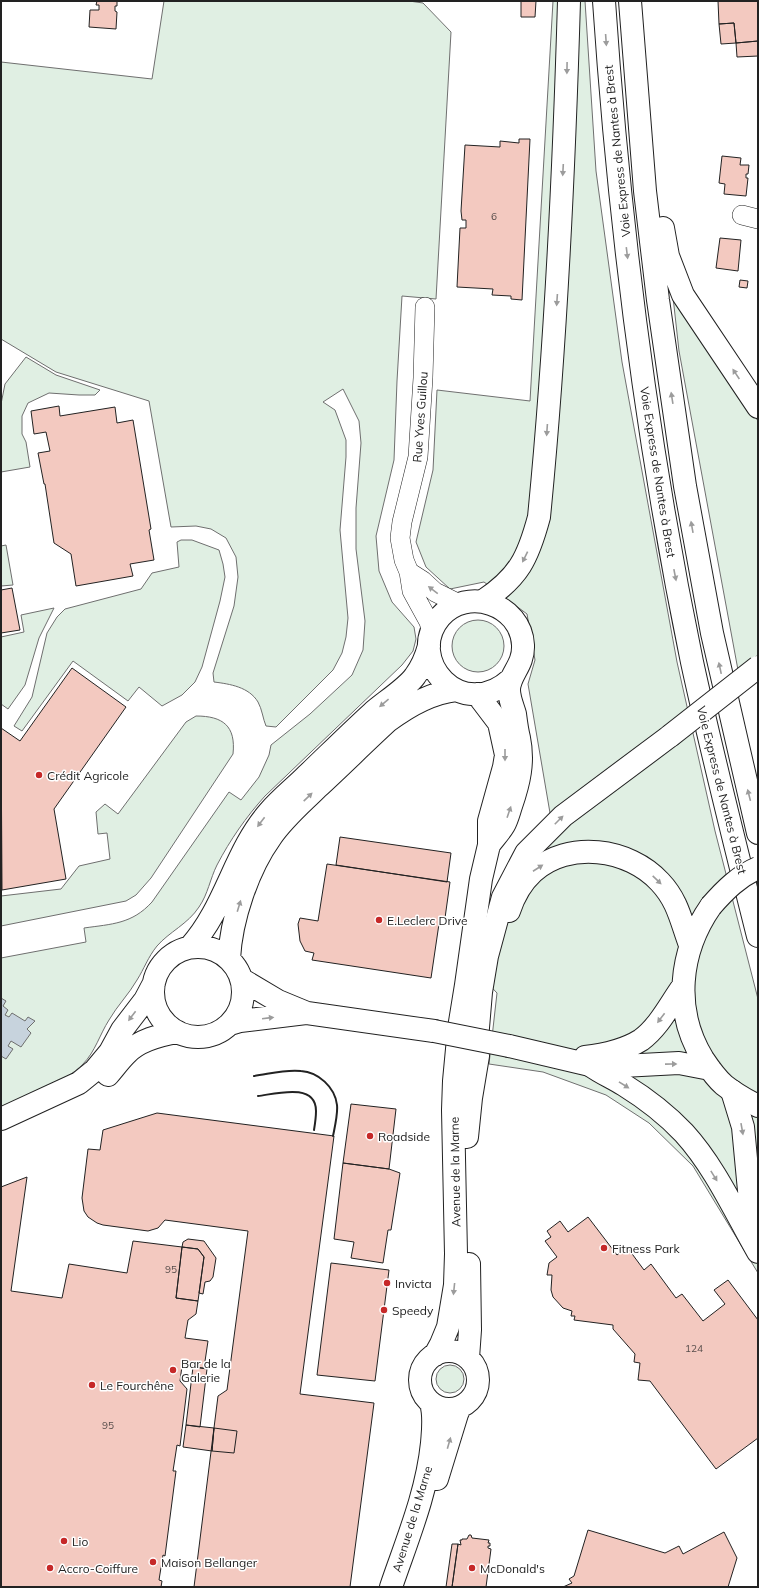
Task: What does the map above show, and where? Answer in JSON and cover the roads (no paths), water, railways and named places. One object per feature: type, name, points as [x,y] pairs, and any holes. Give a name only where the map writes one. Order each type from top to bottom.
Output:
[{"type":"main road","points":[[483,601],[504,586],[520,568],[532,543],[539,517],[558,284],[569,1]]},
{"type":"main road","name":"Voie Express de Nantes à Brest","points":[[604,1],[619,183],[644,381],[661,491],[677,585],[706,727],[758,936]]},
{"type":"main road","name":"Voie Express de Nantes à Brest","points":[[630,1],[645,191],[658,300],[686,486],[712,633],[758,833]]},
{"type":"main road","points":[[632,25],[646,62],[664,237],[668,256],[683,295],[758,407]]},
{"type":"main road","points":[[190,947],[200,936],[210,920],[243,849],[253,832],[269,811],[373,712],[414,678],[423,664],[431,640],[440,618],[445,612],[459,604],[475,601],[483,601],[500,607],[519,627],[522,636],[523,654],[516,672],[511,679],[496,690],[470,694],[456,690],[443,680],[434,667],[430,657],[431,640]]},
{"type":"main road","points":[[467,1137],[481,992],[487,956],[503,896],[526,853],[563,816],[670,736],[758,667]]},
{"type":"main road","name":"Avenue de la Marne","points":[[490,845],[504,825],[520,778],[522,766],[520,743],[509,691],[511,679]]},
{"type":"main road","points":[[229,959],[232,928],[241,900],[257,860],[271,836],[295,810],[388,721],[402,711],[429,696],[456,690]]},
{"type":"main road","name":"Avenue de la Marne","points":[[435,1355],[442,1344],[448,1326],[455,1285],[456,1254],[453,1138],[454,1081],[459,1028],[481,879],[490,845],[489,821],[506,755],[499,723],[477,694]]},
{"type":"main road","points":[[474,1075],[496,958],[504,924],[518,891],[534,871],[559,857],[575,853],[591,852],[621,856],[646,870],[660,881],[676,904],[690,945]]},
{"type":"main road","points":[[758,868],[743,876],[731,885],[711,906],[699,924],[690,945],[684,972],[683,986],[689,1028],[700,1053],[710,1069],[723,1084],[758,1106]]},
{"type":"main road","points":[[1,1119],[79,1083],[95,1070],[110,1052],[122,1030],[145,1000],[154,983],[158,970],[166,959],[177,951],[190,947],[201,946],[221,952],[234,965],[241,979],[243,991],[242,1003],[238,1014],[230,1024],[221,1031],[211,1035],[199,1037],[188,1036],[178,1032],[164,1022],[155,1007],[153,995],[154,983]]},
{"type":"main road","points":[[241,979],[278,1001],[307,1013],[434,1031],[547,1054],[590,1065],[622,1066],[679,1063],[710,1069]]},
{"type":"main road","name":"Avenue de la Marne","points":[[466,986],[466,1029],[463,1080],[467,1137],[470,1330],[468,1358]]},
{"type":"main road","points":[[547,1054],[586,1057],[615,1051],[628,1046],[641,1039],[653,1028],[683,986]]},
{"type":"main road","points":[[230,1024],[240,1021],[307,1013]]},
{"type":"main road","points":[[1,1136],[99,1083],[128,1052],[147,1040],[178,1032]]},
{"type":"main road","points":[[590,1065],[624,1084],[642,1097],[683,1132],[698,1150],[758,1252]]},
{"type":"main road","points":[[732,1091],[743,1128],[750,1201],[758,1228]]},
{"type":"main road","points":[[443,1352],[461,1354],[468,1358],[475,1366],[478,1374],[476,1391],[472,1398],[460,1407],[445,1409],[431,1403],[422,1390],[420,1382],[421,1374],[428,1360],[443,1352]]},
{"type":"main road","name":"Avenue de la Marne","points":[[392,1587],[427,1477],[433,1433],[433,1410],[431,1403]]},
{"type":"main road","name":"Avenue de la Marne","points":[[405,1587],[409,1567],[460,1407]]},
{"type":"street","name":"Rue Yves Guillou","points":[[425,306],[423,378],[418,457],[402,522],[400,538],[404,560],[409,572],[412,591],[429,622],[431,640]]},
{"type":"street","points":[[409,572],[423,581],[435,592],[459,604]]},
{"type":"place","name":"Crédit Agricole","points":[[39,775]]},
{"type":"place","name":"E.Leclerc Drive","points":[[379,920]]},
{"type":"place","name":"Roadside","points":[[370,1136]]},
{"type":"place","name":"Fitness Park","points":[[604,1248]]},
{"type":"place","name":"Invicta","points":[[387,1283]]},
{"type":"place","name":"Speedy","points":[[384,1310]]},
{"type":"place","name":"Bar de la Galerie","points":[[173,1370]]},
{"type":"place","name":"Le Fourchêne","points":[[92,1385]]},
{"type":"place","name":"Lio","points":[[64,1541]]},
{"type":"place","name":"Maison Bellanger","points":[[153,1562]]},
{"type":"place","name":"Accro-Coiffure","points":[[50,1568]]},
{"type":"place","name":"McDonald's","points":[[472,1568]]}]
